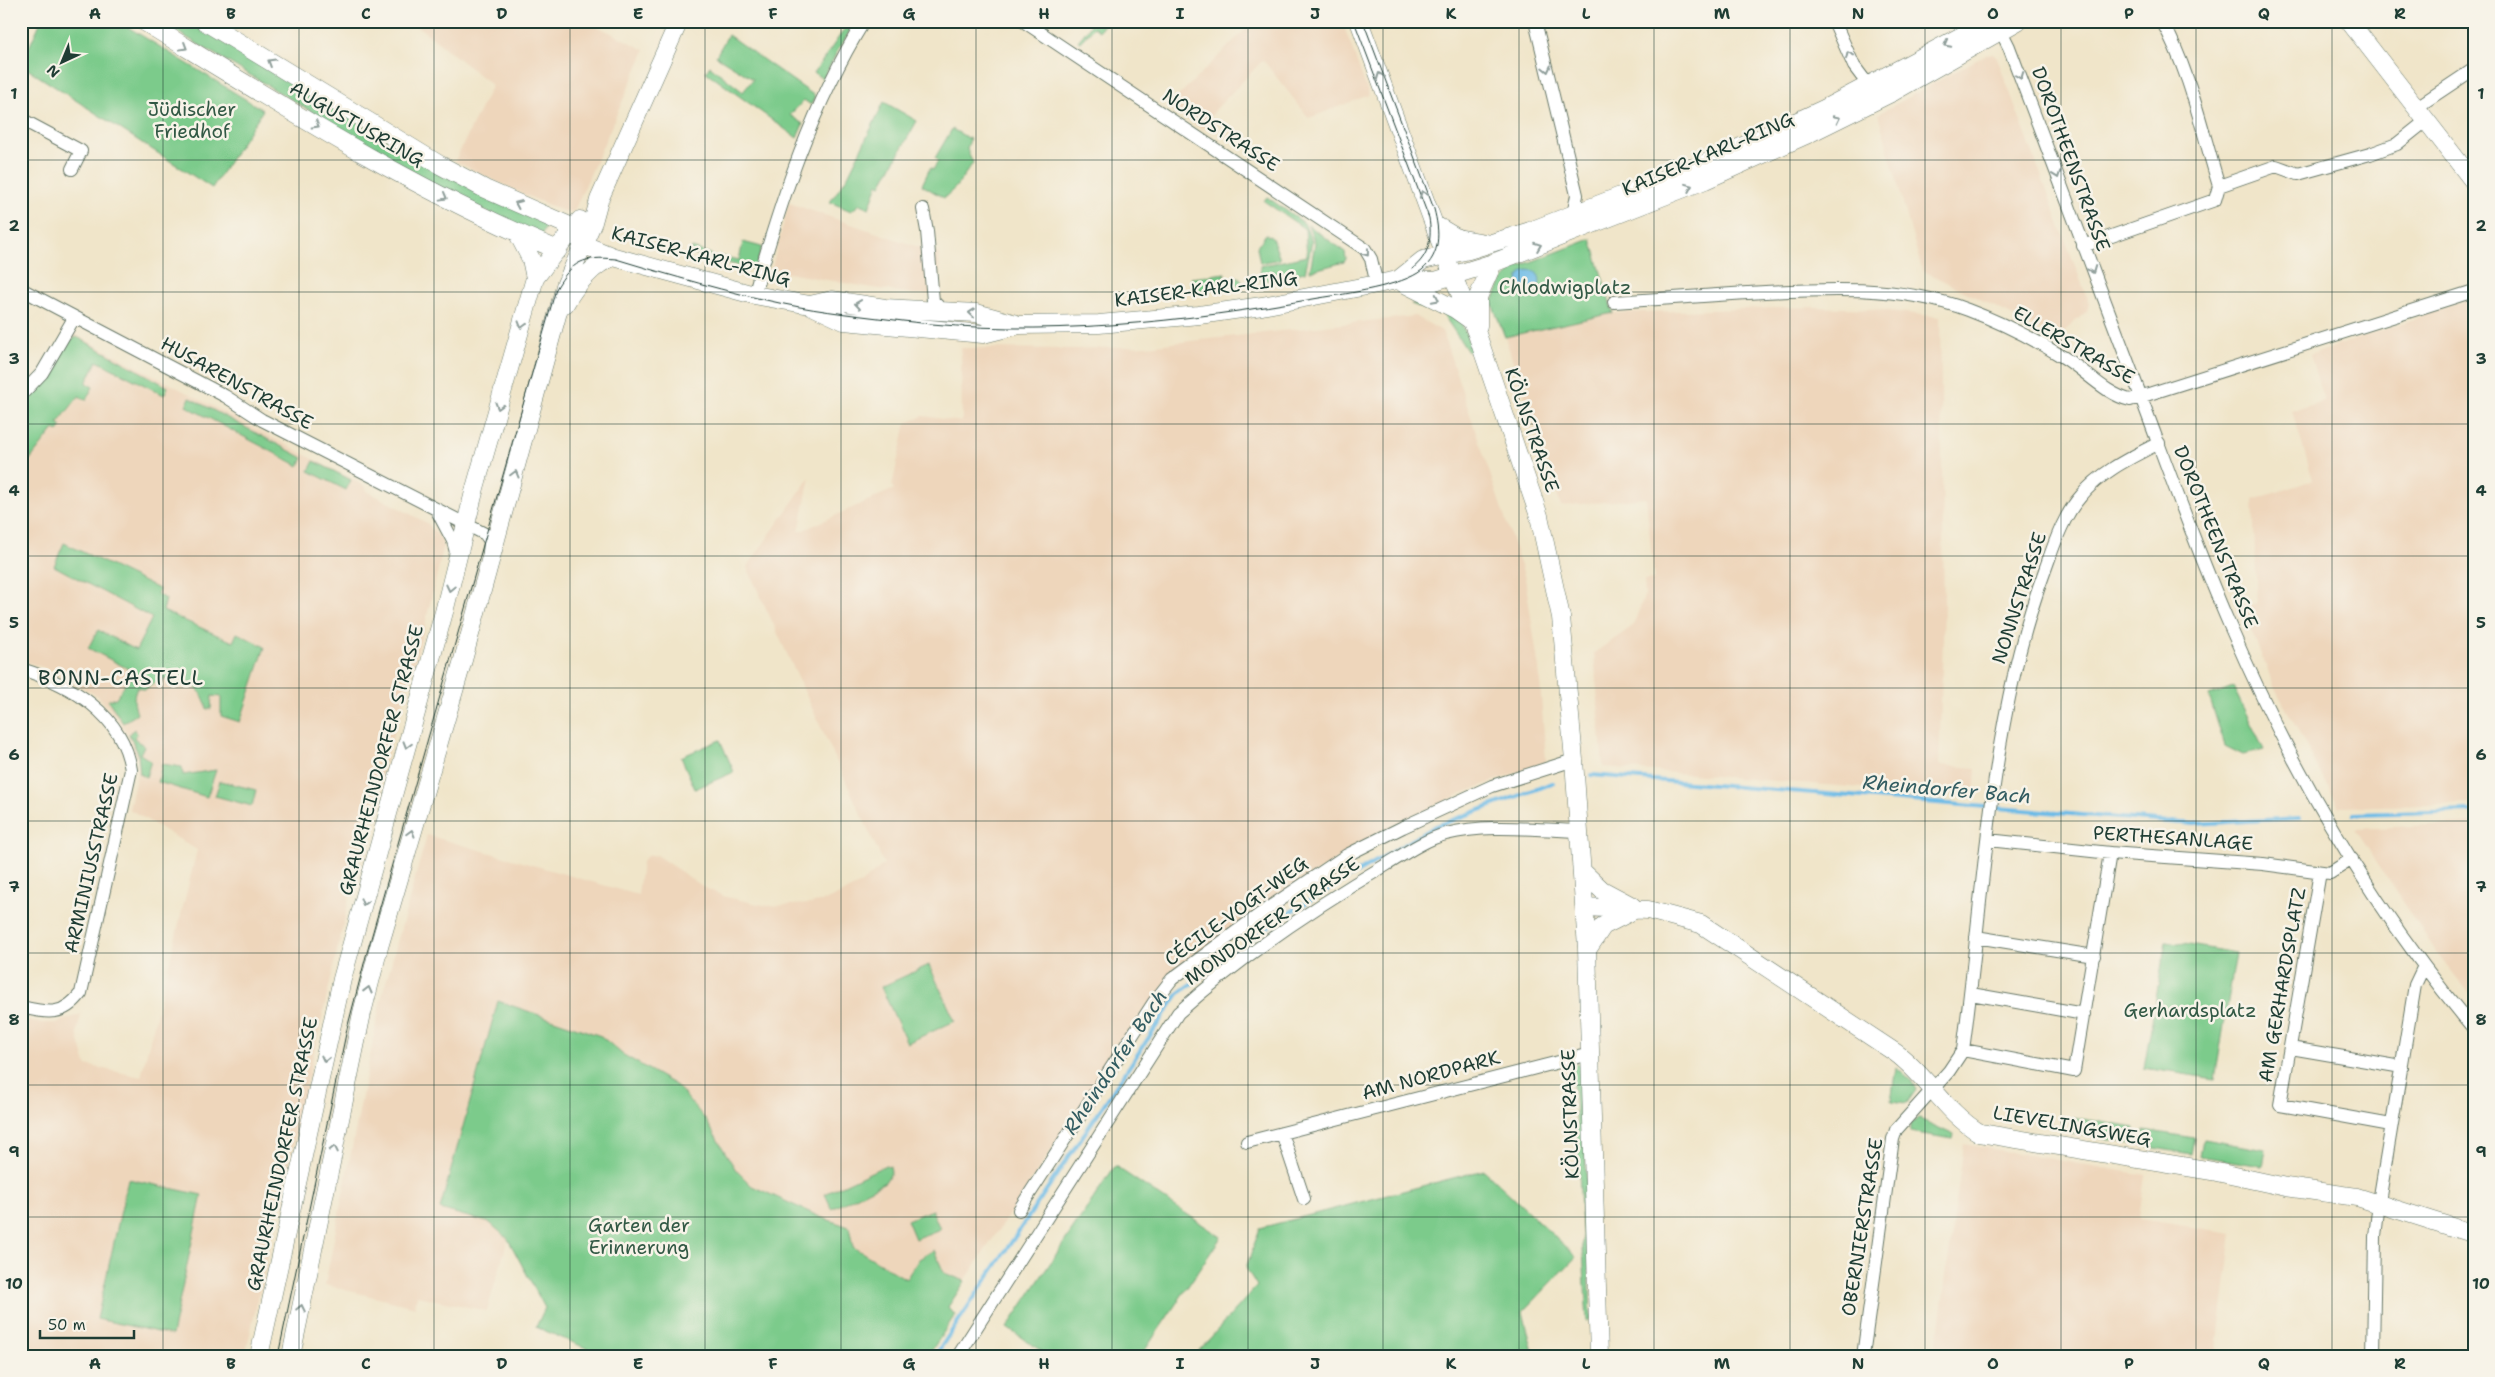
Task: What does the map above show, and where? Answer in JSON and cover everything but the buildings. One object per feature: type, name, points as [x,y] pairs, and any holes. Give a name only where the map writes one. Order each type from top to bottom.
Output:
[{"type":"main road","name":"AUGUSTUSRING","points":[[143,21],[273,100],[474,214],[558,250]]},
{"type":"main road","name":"AUGUSTUSRING","points":[[204,21],[440,165],[484,189],[574,228]]},
{"type":"main road","name":"GRAURHEINDORFER STRASSE","points":[[291,1356],[362,1013],[413,825],[465,652],[489,559],[559,316],[565,286],[593,222],[599,200],[679,21]]},
{"type":"main road","name":"KÖLNSTRASSE","points":[[1359,21],[1452,275],[1475,328],[1538,516],[1554,578],[1564,644],[1580,831],[1587,950],[1599,1356]]},
{"type":"main road","name":"KAISER-KARL-RING","points":[[1398,280],[1423,260],[1493,244],[1706,163],[1787,127],[1996,25],[2018,21]]},
{"type":"main road","points":[[2349,21],[2474,182]]},
{"type":"main road","name":"KAISER-KARL-RING","points":[[810,305],[832,300],[885,308],[976,313],[1019,324],[1099,324],[1164,319],[1262,306],[1398,280],[1435,281],[1492,263],[1705,180],[1765,153],[1893,92],[1996,25]]},
{"type":"main road","name":"GRAURHEINDORFER STRASSE","points":[[259,1356],[342,979],[444,612],[465,524],[535,278],[574,228],[599,200]]},
{"type":"main road","points":[[1435,225],[1457,238],[1493,244]]},
{"type":"main road","name":"KAISER-KARL-RING","points":[[574,228],[582,244]]},
{"type":"main road","points":[[517,232],[530,259],[535,278]]},
{"type":"main road","name":"KAISER-KARL-RING","points":[[558,250],[582,244],[614,257],[754,294],[810,305],[844,321],[983,334],[1019,324]]},
{"type":"main road","points":[[1452,275],[1454,263],[1469,250]]},
{"type":"main road","points":[[1435,281],[1447,269],[1446,256]]},
{"type":"main road","points":[[559,316],[572,292],[591,272],[614,257]]},
{"type":"main road","points":[[1475,328],[1478,298],[1492,263]]},
{"type":"main road","points":[[1398,280],[1455,309],[1475,328]]},
{"type":"main road","points":[[1582,871],[1602,890],[1637,909]]},
{"type":"main road","name":"LIEVELINGSWEG","points":[[1584,907],[1637,909],[1665,913],[1700,924],[1910,1063],[1955,1115],[1980,1133],[2212,1171],[2286,1187],[2357,1197],[2379,1202],[2474,1234]]},
{"type":"main road","points":[[1587,950],[1603,926],[1637,909]]},
{"type":"street","points":[[754,294],[794,165],[845,51],[864,21]]},
{"type":"street","points":[[1535,21],[1577,195],[1573,215]]},
{"type":"street","points":[[1834,21],[1854,66],[1869,86]]},
{"type":"street","points":[[2083,246],[2215,200],[2219,186],[2188,87],[2162,21]]},
{"type":"street","name":"NORDSTRASSE","points":[[1025,22],[1341,231],[1365,249],[1371,259],[1377,285]]},
{"type":"street","name":"DOROTHEENSTRASSE","points":[[1996,25],[2142,398],[2212,583],[2245,661],[2293,756],[2352,859],[2424,966],[2474,1029]]},
{"type":"street","points":[[2219,186],[2276,166],[2298,174],[2370,154],[2397,144],[2422,113],[2474,69]]},
{"type":"street","points":[[21,119],[81,151],[72,168]]},
{"type":"street","points":[[923,209],[934,301],[943,311]]},
{"type":"street","name":"HUSARENSTRASSE","points":[[21,290],[225,396],[262,420],[485,534]]},
{"type":"street","name":"ELLERSTRASSE","points":[[1614,302],[1826,290],[1893,292],[1925,297],[1969,311],[2063,356],[2123,398],[2142,398],[2474,291]]},
{"type":"street","points":[[21,395],[42,373],[74,318]]},
{"type":"street","name":"NONNSTRASSE","points":[[1963,1050],[1994,792],[2012,676],[2032,603],[2061,529],[2072,507],[2091,484],[2129,459],[2159,443]]},
{"type":"street","points":[[436,509],[453,541],[458,556]]},
{"type":"street","points":[[489,559],[490,541],[485,534],[501,521]]},
{"type":"street","name":"ARMINIUSSTRASSE","points":[[21,669],[68,688],[94,705],[118,734],[130,759],[131,770],[80,993],[72,1005],[61,1012],[40,1012],[21,1007]]},
{"type":"street","name":"CÉCILE-VOGT-WEG","points":[[1019,1210],[1154,1002],[1172,979],[1268,909],[1347,855],[1492,786],[1574,760]]},
{"type":"street","name":"MONDORFER STRASSE","points":[[958,1356],[1178,1013],[1206,987],[1360,880],[1406,853],[1445,834],[1475,829],[1580,831]]},
{"type":"street","name":"PERTHESANLAGE","points":[[1988,840],[2110,853],[2263,864],[2330,873],[2352,859]]},
{"type":"street","points":[[1963,1050],[2074,1071],[2110,853]]},
{"type":"street","name":"AM GERHARDSPLATZ","points":[[2320,872],[2280,1105],[2392,1125]]},
{"type":"street","points":[[1976,937],[2094,956]]},
{"type":"street","points":[[2373,1356],[2375,1236],[2379,1202],[2415,985],[2424,966]]},
{"type":"street","points":[[1971,994],[2084,1014]]},
{"type":"street","points":[[2291,1048],[2402,1067]]},
{"type":"street","name":"OBERNIERSTRASSE","points":[[1862,1356],[1893,1139],[1896,1130],[1953,1065],[1963,1050]]},
{"type":"street","name":"AM NORDPARK","points":[[1246,1142],[1590,1054]]},
{"type":"street","points":[[1282,1133],[1304,1199]]},
{"type":"shaded area","points":[[411,21],[587,21],[645,50],[574,211],[561,210],[532,198],[455,161],[492,85]]},
{"type":"shaded area","points":[[1254,21],[1261,21],[1262,25],[1271,21],[1314,21],[1316,25],[1324,21],[1342,21],[1369,95],[1309,118],[1263,60],[1216,109],[1202,129],[1167,107]]},
{"type":"shaded area","points":[[1987,54],[1993,54],[1997,58],[2089,303],[2087,311],[2060,335],[2053,336],[1922,270],[1878,114]]},
{"type":"shaded area","points":[[789,203],[939,254],[941,294],[914,294],[771,270]]},
{"type":"shaded area","points":[[2474,298],[2474,804],[2339,807],[2275,688],[2241,606],[2257,605],[2253,500],[2313,480],[2292,411],[2324,401],[2310,355]]},
{"type":"shaded area","points":[[1815,307],[1873,309],[1940,317],[1944,605],[1939,765],[1976,768],[1974,797],[1603,767],[1594,653],[1633,626],[1645,594],[1644,580],[1654,579],[1646,498],[1561,506],[1505,337],[1613,313]]},
{"type":"shaded area","points":[[1415,316],[1442,331],[1525,578],[1539,669],[1546,761],[1460,794],[1382,831],[1264,905],[1144,1010],[947,1308],[906,1279],[852,1247],[849,1227],[820,1217],[752,1186],[736,1170],[705,1119],[677,1086],[622,1054],[601,1036],[440,1209],[491,1223],[508,1239],[487,1311],[417,1296],[415,1307],[325,1285],[381,1000],[427,835],[638,895],[642,862],[647,856],[656,855],[705,888],[726,897],[768,906],[811,904],[829,899],[859,885],[884,864],[747,567],[810,477],[799,532],[894,489],[892,486],[906,423],[923,416],[962,422],[961,348],[1078,349],[1146,346]]},
{"type":"shaded area","points":[[71,332],[365,486],[367,491],[427,523],[441,539],[443,549],[423,633],[362,842],[245,1356],[21,1356],[21,1018],[41,1023],[56,1023],[81,1014],[77,1033],[86,1065],[141,1077],[197,850],[129,809],[139,764],[129,737],[120,722],[98,696],[45,668],[21,660],[21,402],[30,394]]},
{"type":"shaded area","points":[[2474,823],[2474,999],[2437,953],[2355,829]]},
{"type":"shaded area","points":[[1964,1144],[2145,1175],[2139,1219],[2232,1233],[2216,1356],[1935,1356]]},
{"type":"green space","name":"Jüdischer Friedhof","points":[[41,21],[118,21],[263,110],[212,188],[21,65]]},
{"type":"green space","points":[[159,21],[188,21],[418,159],[547,223],[541,236],[457,198]]},
{"type":"green space","points":[[850,21],[856,21],[823,79],[814,73]]},
{"type":"green space","points":[[1086,21],[1107,21],[1099,31],[1094,27],[1080,42],[1078,41],[1091,25]]},
{"type":"green space","points":[[728,35],[815,96],[811,105],[804,100],[790,115],[803,124],[797,138],[706,72],[710,66],[743,92],[753,79],[716,56]]},
{"type":"green space","points":[[884,102],[917,121],[881,185],[878,184],[869,208],[860,204],[851,211],[830,202],[848,176]]},
{"type":"green space","points":[[952,129],[970,139],[967,149],[973,163],[955,188],[944,198],[922,185],[930,168],[933,170],[938,161],[935,158]]},
{"type":"green space","points":[[1267,197],[1304,223],[1312,242],[1305,272],[1261,281],[1260,266],[1307,256],[1305,229],[1264,201]]},
{"type":"green space","points":[[1308,225],[1345,252],[1346,259],[1344,262],[1310,271],[1315,243]]},
{"type":"green space","points":[[1266,234],[1272,238],[1280,259],[1260,263],[1257,247]]},
{"type":"green space","name":"Chlodwigplatz","points":[[1591,239],[1613,313],[1505,337],[1492,303],[1501,283],[1515,268]]},
{"type":"green space","points":[[743,242],[762,247],[755,269],[718,261],[720,256],[739,260]]},
{"type":"green space","points":[[692,248],[711,254],[710,258],[690,254]]},
{"type":"green space","points":[[1225,273],[1222,287],[1193,291],[1191,278]]},
{"type":"green space","points":[[1239,277],[1243,284],[1228,287],[1230,278]]},
{"type":"green space","points":[[1427,301],[1432,307],[1428,310],[1411,304]]},
{"type":"green space","points":[[1439,308],[1461,322],[1473,351],[1468,352]]},
{"type":"green space","points":[[77,337],[168,387],[164,395],[97,361],[86,383],[93,387],[86,400],[79,396],[58,423],[62,426],[58,431],[54,429],[21,471],[21,405],[34,393],[70,340]]},
{"type":"green space","points":[[190,398],[303,458],[299,466],[186,406]]},
{"type":"green space","points":[[314,461],[351,480],[346,490],[309,471]]},
{"type":"green space","points":[[64,543],[159,589],[157,594],[166,599],[163,611],[233,642],[237,633],[265,647],[240,722],[221,716],[221,697],[212,696],[211,709],[207,709],[204,698],[198,690],[191,684],[173,678],[153,683],[145,690],[138,687],[134,700],[137,714],[123,723],[108,700],[116,698],[127,681],[138,674],[88,648],[98,630],[136,650],[152,618],[54,566]]},
{"type":"green space","points":[[2233,687],[2264,750],[2243,755],[2225,746],[2209,696]]},
{"type":"green space","points":[[134,729],[137,733],[134,738],[144,746],[140,754],[151,761],[146,777],[140,774],[138,753],[129,734]]},
{"type":"green space","points":[[720,740],[734,772],[695,789],[681,757]]},
{"type":"green space","points":[[162,764],[182,767],[183,775],[216,770],[207,797],[158,782]]},
{"type":"green space","points":[[220,781],[256,790],[252,806],[215,796]]},
{"type":"green space","name":"Gerhardsplatz","points":[[2166,941],[2236,953],[2215,1079],[2144,1068]]},
{"type":"green space","points":[[929,965],[955,1021],[907,1043],[881,987]]},
{"type":"green space","name":"Garten der Erinnerung","points":[[498,1001],[601,1036],[622,1054],[677,1086],[705,1119],[736,1170],[752,1186],[820,1217],[849,1227],[853,1247],[906,1279],[919,1259],[934,1250],[944,1273],[965,1281],[948,1307],[955,1315],[928,1356],[605,1356],[536,1327],[545,1308],[508,1239],[490,1223],[440,1209]]},
{"type":"green space","points":[[1569,1064],[1578,1064],[1583,1070],[1591,1319],[1587,1323],[1575,1096]]},
{"type":"green space","points":[[1896,1067],[1910,1079],[1916,1090],[1907,1103],[1891,1101]]},
{"type":"green space","points":[[2073,1117],[2135,1128],[2132,1144],[2070,1133]]},
{"type":"green space","points":[[1920,1119],[1954,1135],[1953,1139],[1910,1132],[1910,1123]]},
{"type":"green space","points":[[2144,1130],[2194,1138],[2191,1154],[2142,1146]]},
{"type":"green space","points":[[2203,1139],[2265,1150],[2262,1166],[2200,1156]]},
{"type":"green space","points":[[886,1165],[887,1167],[890,1166],[891,1173],[885,1182],[832,1209],[825,1194]]},
{"type":"green space","points":[[1115,1166],[1221,1237],[1141,1356],[1049,1356],[1007,1328]]},
{"type":"green space","points":[[1484,1170],[1576,1257],[1523,1312],[1534,1356],[1194,1356],[1257,1286],[1246,1268],[1260,1228]]},
{"type":"green space","points":[[128,1179],[202,1195],[172,1335],[97,1319]]},
{"type":"green space","points":[[932,1210],[940,1229],[915,1239],[907,1220]]},
{"type":"water","points":[[1529,270],[1537,273],[1540,281],[1537,289],[1529,292],[1521,289],[1518,281],[1521,273]]},
{"type":"waterway","name":"Rheindorfer Bach","points":[[1592,775],[2194,824],[2299,818]]},
{"type":"waterway","name":"Rheindorfer Bach","points":[[935,1356],[1178,994],[1282,917],[1434,827],[1553,783]]},
{"type":"waterway","name":"Rheindorfer Bach","points":[[2353,814],[2474,811]]},
{"type":"tram line","points":[[1354,21],[1429,218],[1430,239],[1428,246],[1423,258],[1412,269]]},
{"type":"tram line","points":[[278,1356],[347,1029],[366,956],[556,289],[568,272],[580,262],[587,260],[595,258],[616,259],[679,278],[799,307],[903,321],[955,326],[1008,328],[1112,325],[1216,314],[1358,292],[1402,281],[1422,270],[1433,257],[1436,250],[1437,226],[1434,209],[1363,21]]},
{"type":"district","name":"BONN-CASTELL","points":[[121,678]]}]
